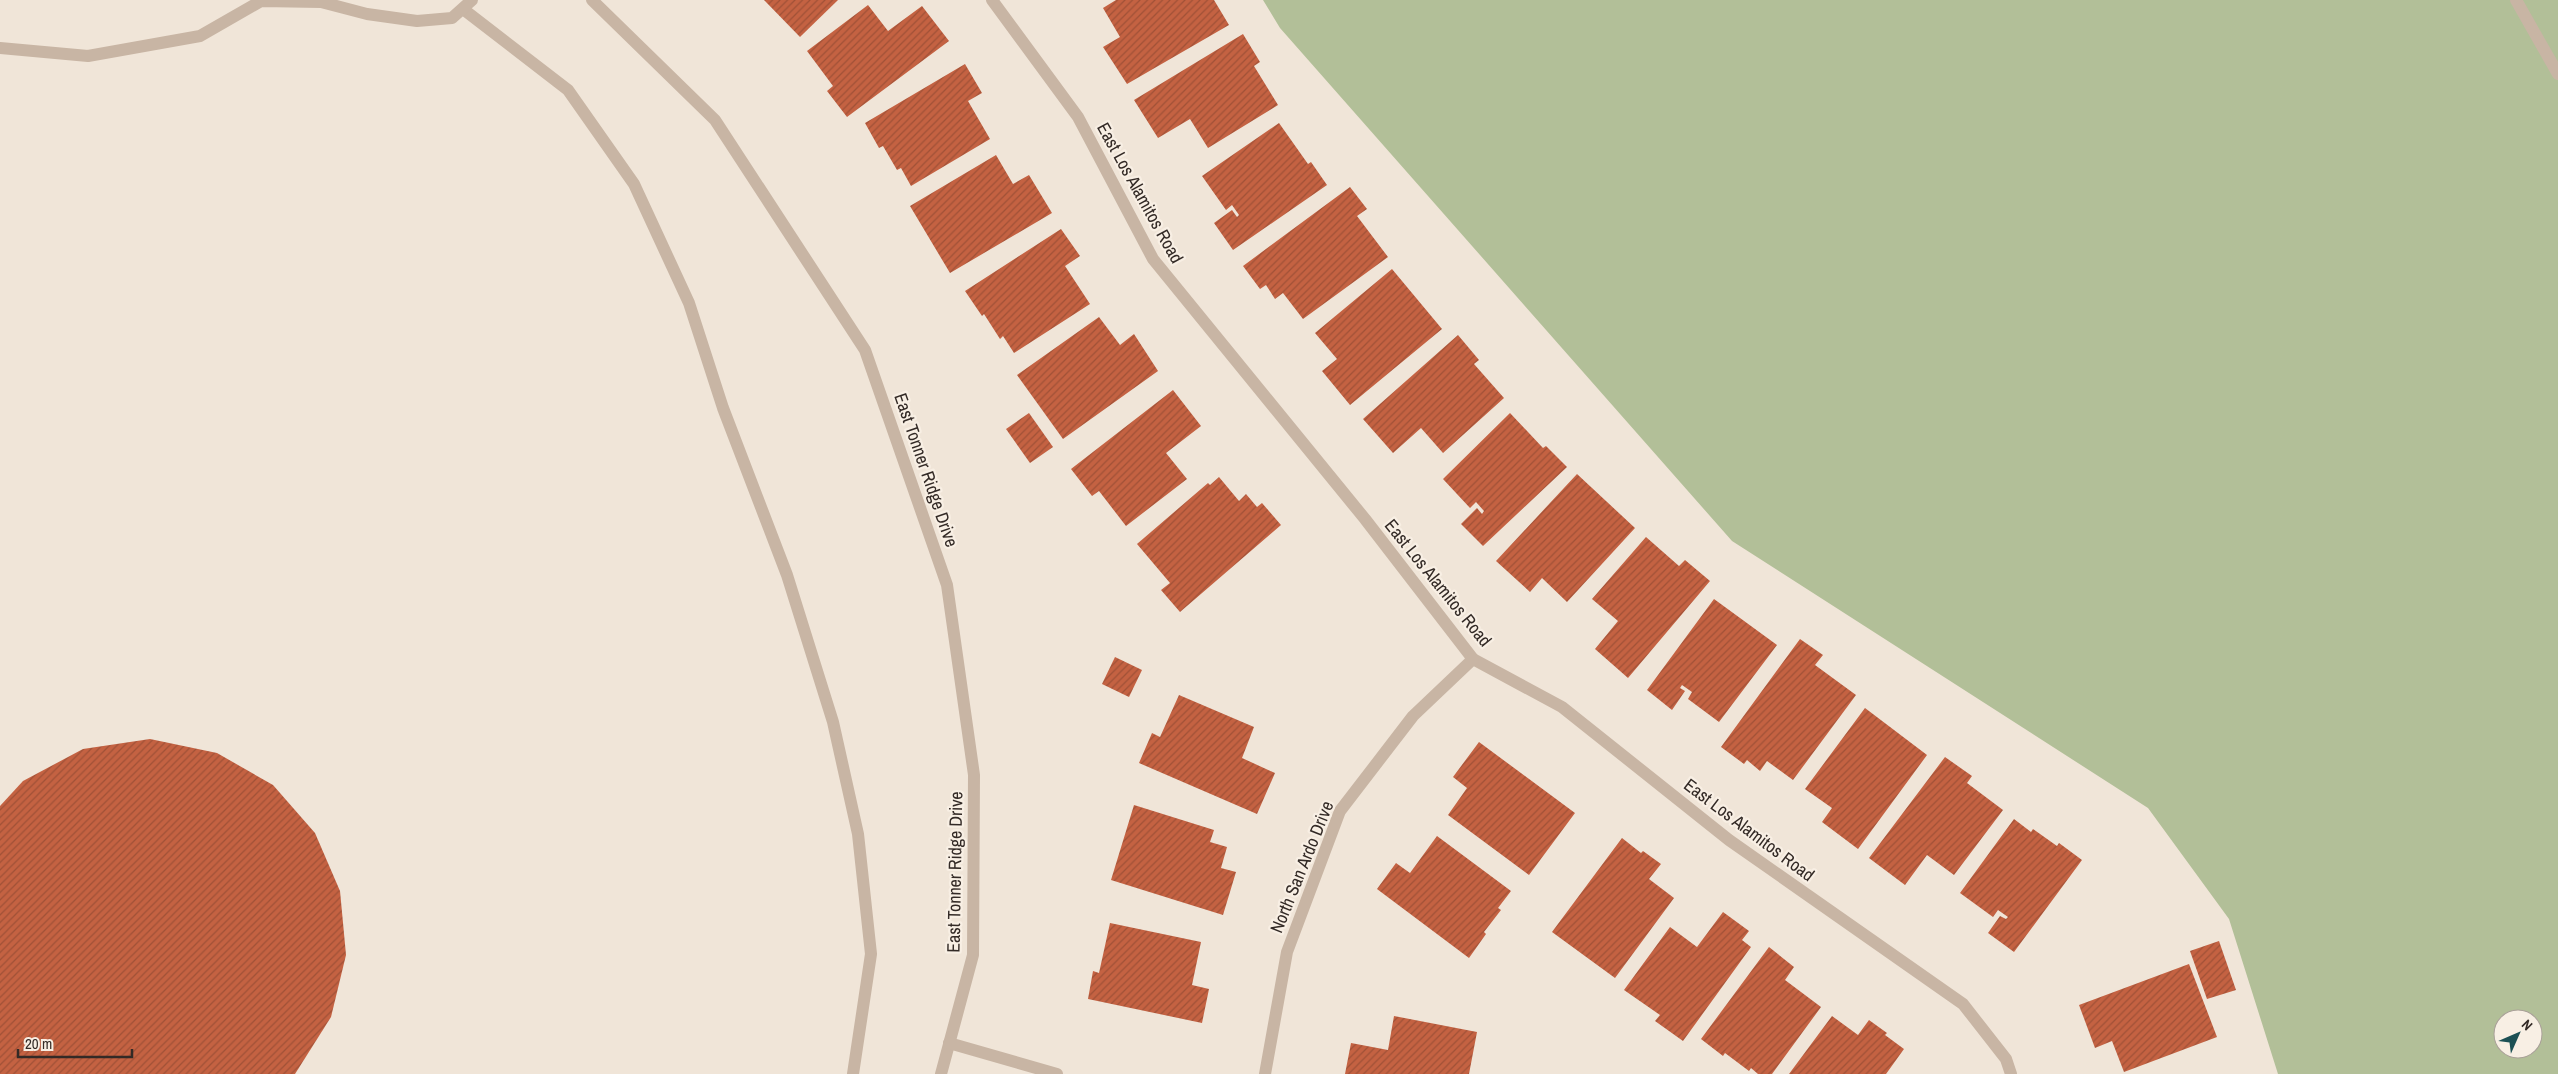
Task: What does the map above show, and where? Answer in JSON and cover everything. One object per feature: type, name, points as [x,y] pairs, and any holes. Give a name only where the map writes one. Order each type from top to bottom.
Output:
[{"type":"street","name":"East Tonner Ridge Drive","points":[[592,0],[715,120],[865,350],[947,585],[974,774],[973,955],[941,1074]]},
{"type":"street","name":"East Los Alamitos Road","points":[[992,0],[1078,118],[1153,259],[1365,519],[1473,659],[1562,707],[1729,840],[1963,1004],[2006,1059],[2012,1074]]},
{"type":"street","points":[[2516,0],[2558,74]]},
{"type":"street","points":[[0,48],[88,56],[191,38],[200,36],[261,1],[321,2],[367,14],[417,21],[452,18],[468,4],[568,90],[634,184],[689,303],[723,408],[787,575],[833,722],[858,834],[871,954],[853,1074]]},
{"type":"street","name":"North San Ardo Drive","points":[[1264,1074],[1287,952],[1340,811],[1413,716],[1473,659]]},
{"type":"street","points":[[949,1043],[1057,1074]]},
{"type":"green space","points":[[1263,0],[2558,0],[2558,1074],[2278,1074],[2229,919],[2148,808],[1732,541],[1280,28]]},
{"type":"building","points":[[764,0],[838,0],[800,37]]},
{"type":"building","points":[[1116,0],[1214,0],[1229,25],[1127,84],[1103,47],[1120,37],[1103,8]]},
{"type":"building","points":[[868,5],[888,31],[922,6],[949,41],[847,117],[827,91],[833,86],[807,51]]},
{"type":"building","points":[[1243,34],[1260,62],[1254,66],[1278,105],[1208,148],[1190,119],[1158,138],[1134,100]]},
{"type":"building","points":[[965,64],[982,93],[968,101],[990,139],[911,186],[901,168],[897,170],[883,146],[879,148],[865,123]]},
{"type":"building","points":[[1279,123],[1308,164],[1311,162],[1327,185],[1233,250],[1214,223],[1232,210],[1237,217],[1239,215],[1232,205],[1226,210],[1202,176]]},
{"type":"building","points":[[996,155],[1013,184],[1029,175],[1052,213],[950,273],[910,206]]},
{"type":"building","points":[[1350,187],[1367,209],[1357,216],[1388,257],[1303,319],[1283,293],[1275,299],[1266,285],[1260,289],[1243,266]]},
{"type":"building","points":[[1061,229],[1080,256],[1065,266],[1090,304],[1014,353],[1003,336],[1000,339],[984,314],[982,316],[965,291]]},
{"type":"building","points":[[1392,269],[1442,329],[1350,405],[1322,371],[1337,359],[1315,333]]},
{"type":"building","points":[[1099,317],[1120,345],[1134,334],[1158,371],[1063,439],[1017,375]]},
{"type":"building","points":[[1458,335],[1479,360],[1474,364],[1504,398],[1443,453],[1421,428],[1393,453],[1363,419]]},
{"type":"building","points":[[1173,390],[1201,426],[1166,453],[1187,479],[1126,526],[1099,491],[1092,496],[1071,469]]},
{"type":"building","points":[[1029,413],[1053,447],[1030,463],[1006,429]]},
{"type":"building","points":[[1510,413],[1543,448],[1546,446],[1567,467],[1483,546],[1461,524],[1477,508],[1482,514],[1484,511],[1476,502],[1470,508],[1443,479]]},
{"type":"building","points":[[1577,474],[1635,528],[1567,602],[1542,578],[1530,592],[1496,561]]},
{"type":"building","points":[[1219,477],[1239,501],[1246,494],[1257,507],[1262,503],[1281,525],[1180,612],[1161,590],[1170,583],[1137,544],[1208,483],[1210,485]]},
{"type":"building","points":[[1646,537],[1679,566],[1685,560],[1710,581],[1628,678],[1595,649],[1618,621],[1592,599]]},
{"type":"building","points":[[1714,599],[1777,645],[1719,722],[1688,699],[1692,692],[1682,685],[1680,688],[1685,691],[1672,710],[1647,690]]},
{"type":"building","points":[[1800,639],[1823,655],[1815,665],[1856,695],[1793,780],[1767,761],[1760,771],[1747,760],[1744,764],[1721,747]]},
{"type":"building","points":[[1115,657],[1142,670],[1129,697],[1102,684]]},
{"type":"building","points":[[1179,695],[1254,727],[1242,758],[1275,773],[1257,814],[1139,763],[1152,733],[1160,737]]},
{"type":"building","points":[[1865,708],[1927,755],[1858,849],[1822,822],[1832,808],[1805,789]]},
{"type":"building","points":[[150,739],[217,753],[273,785],[315,833],[340,891],[346,955],[331,1017],[295,1074],[0,1074],[0,806],[23,781],[83,749]]},
{"type":"building","points":[[1479,742],[1575,813],[1529,875],[1448,815],[1467,788],[1453,777]]},
{"type":"building","points":[[1945,757],[1972,776],[1967,783],[2003,810],[1954,875],[1927,855],[1905,885],[1869,858]]},
{"type":"building","points":[[1134,805],[1214,830],[1210,842],[1227,847],[1221,868],[1236,872],[1223,915],[1111,880]]},
{"type":"building","points":[[2014,819],[2031,832],[2033,829],[2057,846],[2059,843],[2082,860],[2014,952],[1988,933],[2000,916],[2006,919],[2008,917],[1998,910],[1993,917],[1960,893]]},
{"type":"building","points":[[1437,836],[1511,891],[1498,908],[1501,910],[1484,932],[1486,934],[1469,958],[1377,889],[1396,863],[1410,873]]},
{"type":"building","points":[[1622,838],[1641,853],[1643,851],[1661,864],[1649,879],[1674,898],[1615,978],[1552,932]]},
{"type":"building","points":[[1723,912],[1749,931],[1742,940],[1751,947],[1683,1041],[1655,1021],[1660,1015],[1624,990],[1670,927],[1697,947]]},
{"type":"building","points":[[1110,923],[1201,942],[1192,985],[1209,989],[1202,1023],[1088,999],[1093,971],[1099,973]]},
{"type":"building","points":[[2219,941],[2236,990],[2207,999],[2190,951]]},
{"type":"building","points":[[1769,947],[1794,967],[1785,980],[1821,1007],[1772,1074],[1758,1074],[1751,1068],[1749,1071],[1725,1053],[1723,1056],[1701,1039]]},
{"type":"building","points":[[2189,964],[2217,1037],[2124,1072],[2112,1041],[2095,1048],[2079,1005]]},
{"type":"building","points":[[1394,1016],[1477,1032],[1469,1074],[1345,1074],[1351,1043],[1388,1050]]},
{"type":"building","points":[[1832,1016],[1858,1035],[1869,1020],[1904,1049],[1886,1074],[1789,1074]]}]
